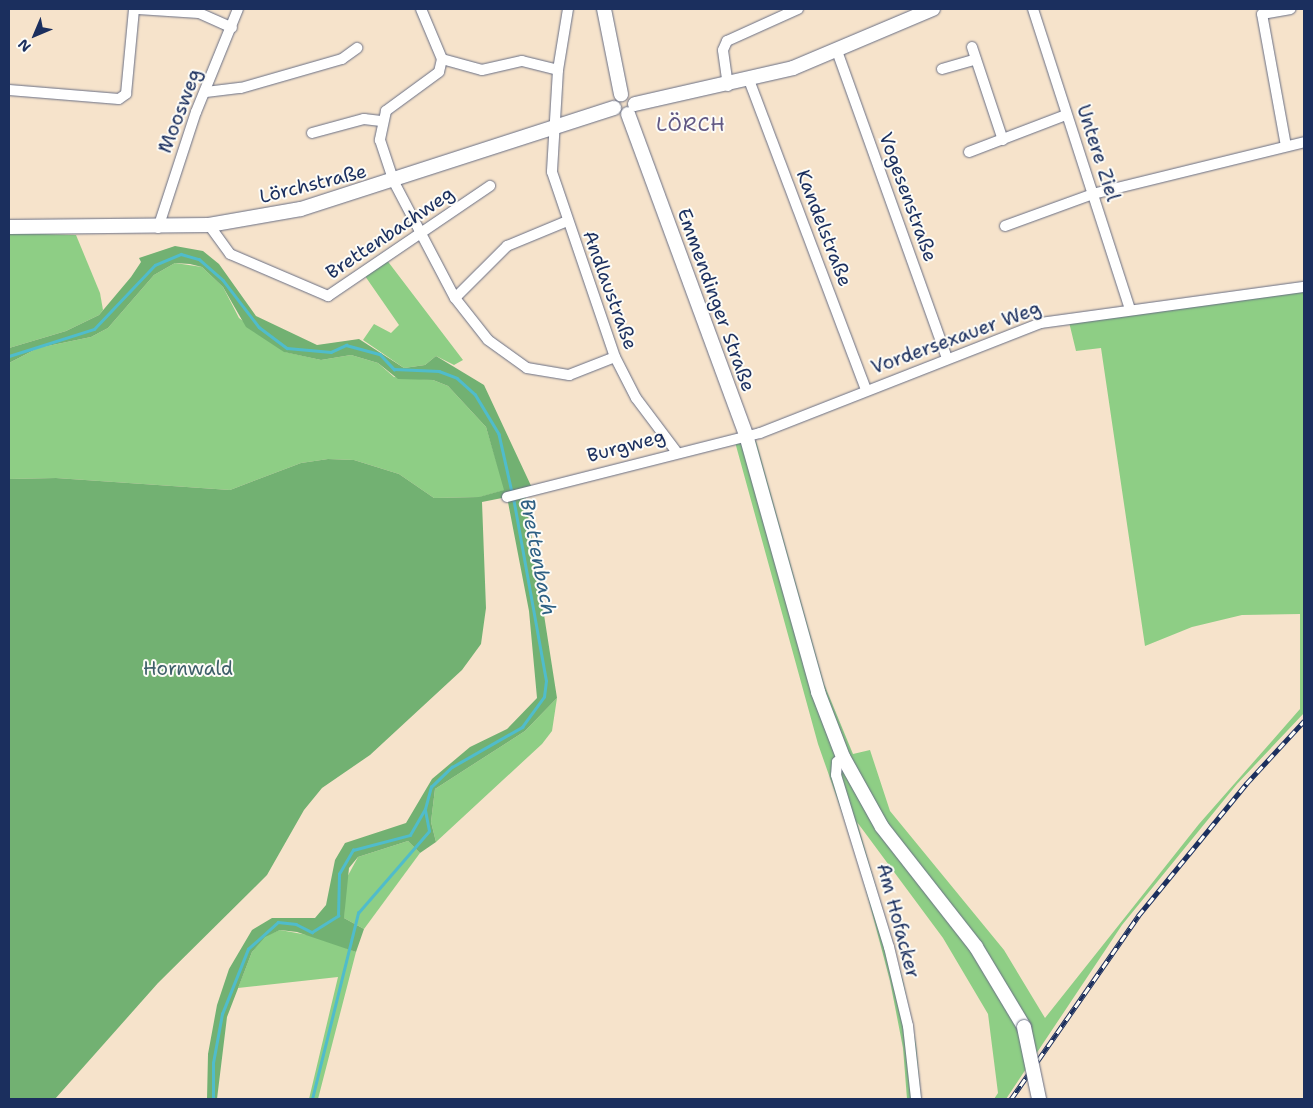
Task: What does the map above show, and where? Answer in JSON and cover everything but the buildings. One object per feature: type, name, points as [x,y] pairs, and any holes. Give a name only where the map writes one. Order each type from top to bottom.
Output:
[{"type":"main road","points":[[604,9],[621,94],[614,108],[632,109],[749,80],[836,50],[933,9]]},
{"type":"main road","points":[[621,94],[631,97],[632,109]]},
{"type":"main road","name":"Lörchstraße","points":[[9,227],[158,228],[209,225],[301,209],[394,182],[553,126],[614,108]]},
{"type":"main road","name":"Emmendinger Straße","points":[[632,109],[746,435],[818,692],[843,757],[882,827],[976,947],[1024,1027],[1039,1099]]},
{"type":"street","points":[[9,90],[119,99],[126,94],[136,9],[199,13],[232,28]]},
{"type":"street","name":"Moosweg","points":[[158,228],[206,92],[238,9]]},
{"type":"street","points":[[421,9],[442,59],[439,72],[395,103],[381,121],[380,140],[394,182],[454,298],[488,340],[527,368],[569,375],[615,357]]},
{"type":"street","name":"Andlaustraße","points":[[568,9],[558,70],[553,126],[552,172],[567,222],[615,357],[636,398],[676,451]]},
{"type":"street","points":[[728,86],[723,50],[727,41],[798,9]]},
{"type":"street","name":"Untere Ziel","points":[[1033,9],[1130,309]]},
{"type":"street","points":[[1286,146],[1262,14],[1291,9]]},
{"type":"street","points":[[206,92],[241,88],[342,59],[357,48]]},
{"type":"street","points":[[972,48],[1003,140]]},
{"type":"street","name":"Vogesenstraße","points":[[836,50],[946,356]]},
{"type":"street","points":[[442,59],[482,70],[522,61],[558,70]]},
{"type":"street","points":[[942,69],[976,59]]},
{"type":"street","name":"Kandelstraße","points":[[749,80],[866,390]]},
{"type":"street","points":[[969,152],[1066,115]]},
{"type":"street","points":[[312,133],[364,119],[381,121]]},
{"type":"street","points":[[1005,226],[1093,194],[1304,142]]},
{"type":"street","name":"Brettenbachweg","points":[[209,225],[230,254],[328,296],[490,186]]},
{"type":"street","points":[[454,298],[507,246],[567,222]]},
{"type":"street","name":"Vordersexauer Weg","points":[[746,435],[866,390],[946,356],[1040,323],[1130,309],[1304,287]]},
{"type":"street","name":"Burgweg","points":[[512,496],[676,451],[746,435]]},
{"type":"street","name":"Am Hofacker","points":[[843,757],[837,762],[836,775],[891,956],[908,1026],[916,1099]]},
{"type":"green space","points":[[9,233],[76,235],[100,293],[103,310],[99,315],[66,331],[9,348]]},
{"type":"green space","name":"Hornwald","points":[[175,246],[203,251],[219,264],[256,316],[317,345],[359,339],[404,368],[425,365],[436,356],[484,385],[533,490],[525,493],[557,698],[525,731],[435,789],[431,822],[436,842],[420,853],[408,841],[358,857],[349,868],[344,918],[364,929],[356,952],[297,932],[280,930],[265,937],[252,952],[227,1017],[217,1099],[207,1099],[208,1054],[217,1005],[229,969],[252,930],[272,918],[315,918],[326,905],[335,860],[345,843],[406,823],[432,779],[470,747],[507,729],[537,698],[529,611],[507,497],[482,502],[486,608],[481,644],[462,670],[370,755],[322,788],[304,810],[267,875],[158,983],[55,1099],[9,1099],[9,479],[56,478],[230,490],[301,463],[328,459],[354,460],[399,474],[434,498],[479,497],[504,490],[486,427],[448,386],[433,380],[398,379],[378,363],[351,355],[321,360],[284,352],[246,327],[223,287],[202,267],[175,263],[154,275],[108,328],[91,337],[38,348],[9,363],[9,348],[66,331],[99,315],[131,277],[141,262],[139,258]]},
{"type":"green space","points":[[386,259],[463,360],[454,365],[436,356],[425,365],[404,368],[363,340],[374,324],[391,333],[399,325],[365,276]]},
{"type":"green space","points":[[175,263],[202,267],[223,287],[239,318],[285,352],[321,360],[351,355],[378,363],[394,377],[433,380],[448,386],[486,427],[505,490],[480,497],[434,498],[399,474],[354,460],[328,459],[301,463],[230,490],[56,478],[9,479],[9,363],[38,348],[91,337],[108,328],[154,275]]},
{"type":"green space","points":[[1304,291],[1304,713],[1237,784],[1122,925],[1006,1099],[994,1099],[998,1093],[988,1014],[943,938],[857,822],[903,981],[916,1045],[921,1099],[907,1099],[903,1048],[890,981],[856,852],[818,744],[735,442],[756,441],[824,684],[853,754],[870,750],[890,811],[1004,950],[1045,1018],[1199,824],[1300,709],[1300,614],[1242,615],[1192,627],[1145,646],[1101,348],[1076,351],[1069,322]]},
{"type":"green space","points":[[557,698],[552,731],[542,744],[436,842],[431,822],[435,789],[525,731]]},
{"type":"green space","points":[[408,841],[420,853],[364,929],[344,918],[345,881],[358,857]]},
{"type":"green space","points":[[280,930],[319,937],[356,952],[318,1099],[309,1099],[338,977],[238,988],[252,952],[265,936]]},
{"type":"waterway","name":"Brettenbach","points":[[9,356],[94,329],[155,265],[181,254],[199,259],[223,280],[259,327],[287,348],[331,352],[346,345],[380,354],[394,369],[439,371],[457,378],[475,394],[499,434],[512,492]]},
{"type":"waterway","name":"Brettenbach","points":[[213,1099],[213,1063],[222,1014],[248,949],[278,922],[296,924],[312,932],[338,916],[339,874],[353,850],[410,835],[425,809],[431,787],[452,767],[522,727],[544,697],[546,681],[513,497]]},
{"type":"waterway","points":[[312,1099],[358,913],[429,831],[425,811]]},
{"type":"railway","points":[[1011,1099],[1138,916],[1246,784],[1304,721]]},
{"type":"district","name":"LÖRCH","points":[[691,124]]}]
